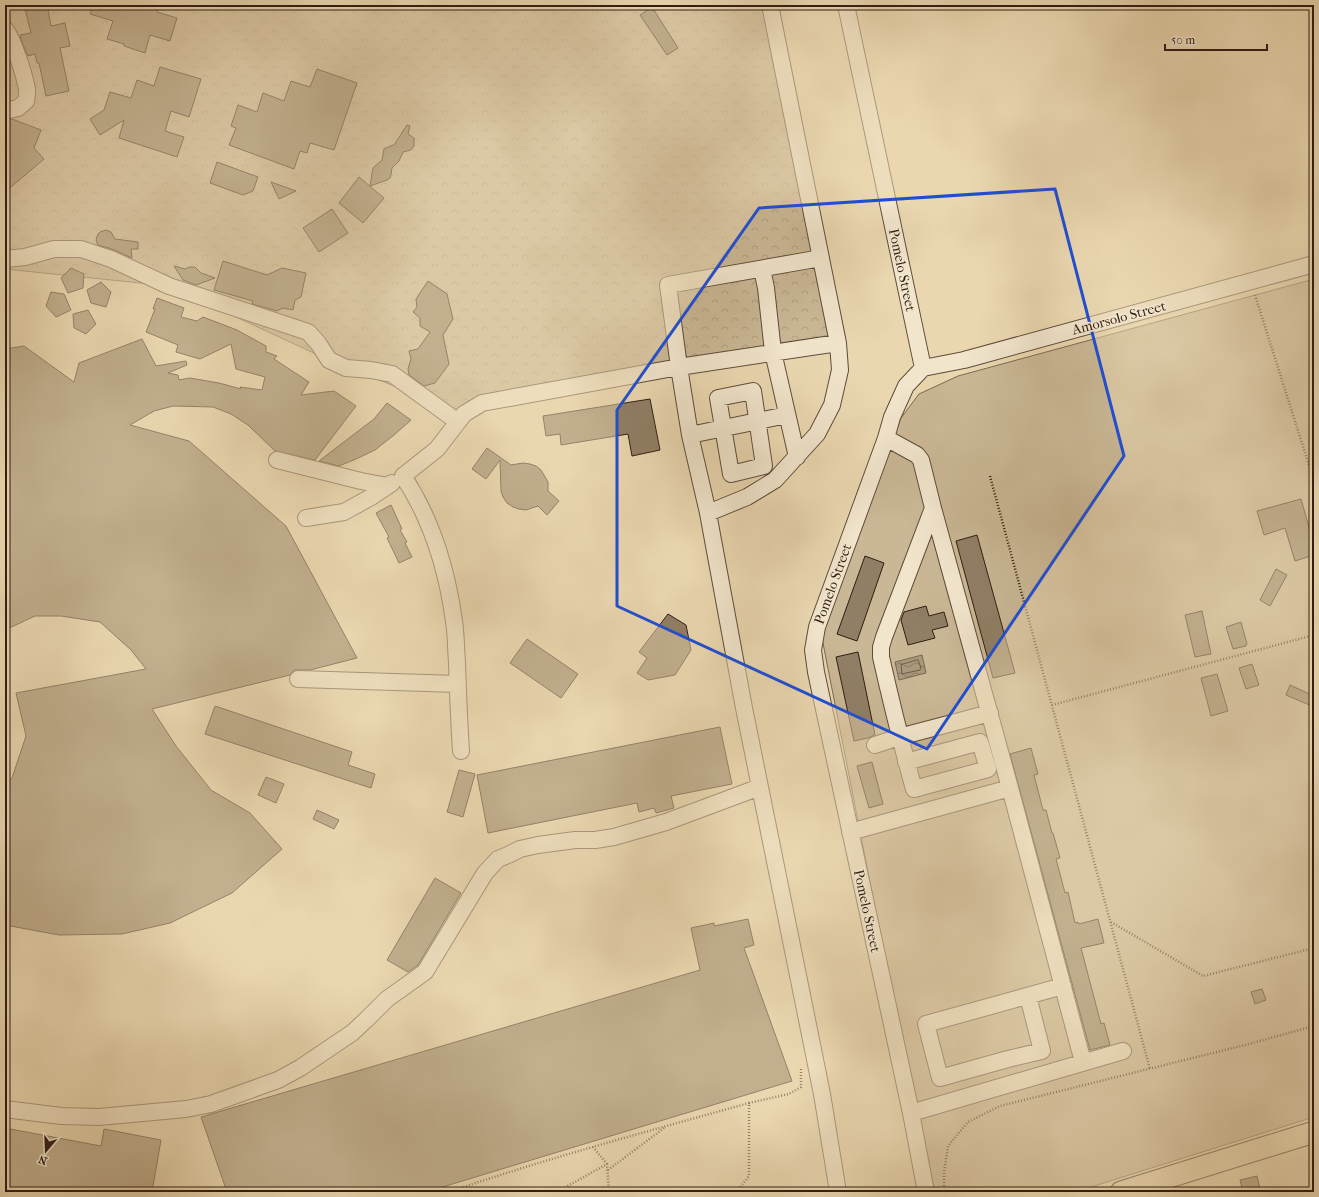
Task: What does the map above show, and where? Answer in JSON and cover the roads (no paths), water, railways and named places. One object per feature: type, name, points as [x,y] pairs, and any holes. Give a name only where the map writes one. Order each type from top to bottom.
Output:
[{"type":"main road","points":[[1121,1192],[1314,1132]]},
{"type":"street","points":[[708,513],[747,497],[775,480],[797,457],[817,434],[832,406],[840,370],[838,343],[770,5]]},
{"type":"street","name":"Pomelo Street","points":[[846,5],[923,368],[906,386],[892,416],[886,438],[817,627],[813,650],[816,672],[911,1114],[926,1192]]},
{"type":"street","points":[[5,30],[11,39],[25,80],[27,91],[26,101],[18,108],[5,111]]},
{"type":"street","points":[[5,259],[25,257],[54,249],[81,249],[111,259],[169,286],[308,332],[318,343],[329,360],[346,368],[371,370],[392,374],[458,422]]},
{"type":"street","points":[[820,258],[668,285],[690,435],[708,513],[744,708],[822,1094],[838,1192]]},
{"type":"street","name":"Amorsolo Street","points":[[923,368],[964,360],[1314,264]]},
{"type":"street","points":[[762,269],[766,288],[773,352],[797,457]]},
{"type":"street","points":[[306,518],[344,512],[388,486],[437,449],[464,414],[482,403],[679,367],[838,343]]},
{"type":"street","points":[[753,391],[758,421],[764,466],[731,474],[718,398],[753,391]]},
{"type":"street","points":[[690,435],[787,415]]},
{"type":"street","points":[[886,438],[920,457],[1083,1062]]},
{"type":"street","points":[[277,460],[361,481],[388,486]]},
{"type":"street","points":[[403,476],[413,491],[423,511],[447,580],[455,622],[461,751]]},
{"type":"street","points":[[906,762],[980,742],[988,769],[914,789],[906,762],[899,737],[881,657],[881,647],[933,508]]},
{"type":"street","points":[[298,680],[458,684]]},
{"type":"street","points":[[875,745],[899,737],[990,713]]},
{"type":"street","points":[[5,1109],[61,1116],[99,1117],[178,1110],[211,1104],[278,1080],[306,1064],[352,1033],[367,1020],[387,998],[425,972],[485,873],[498,859],[508,856],[520,849],[538,845],[614,837],[650,827],[760,787]]},
{"type":"street","points":[[850,832],[1010,788]]},
{"type":"street","points":[[1028,996],[1042,1051],[1008,1058],[940,1078],[926,1024],[1063,986]]},
{"type":"street","points":[[911,1114],[1123,1051]]},
{"type":"water","points":[[922,655],[926,673],[899,680],[895,662]]}]
